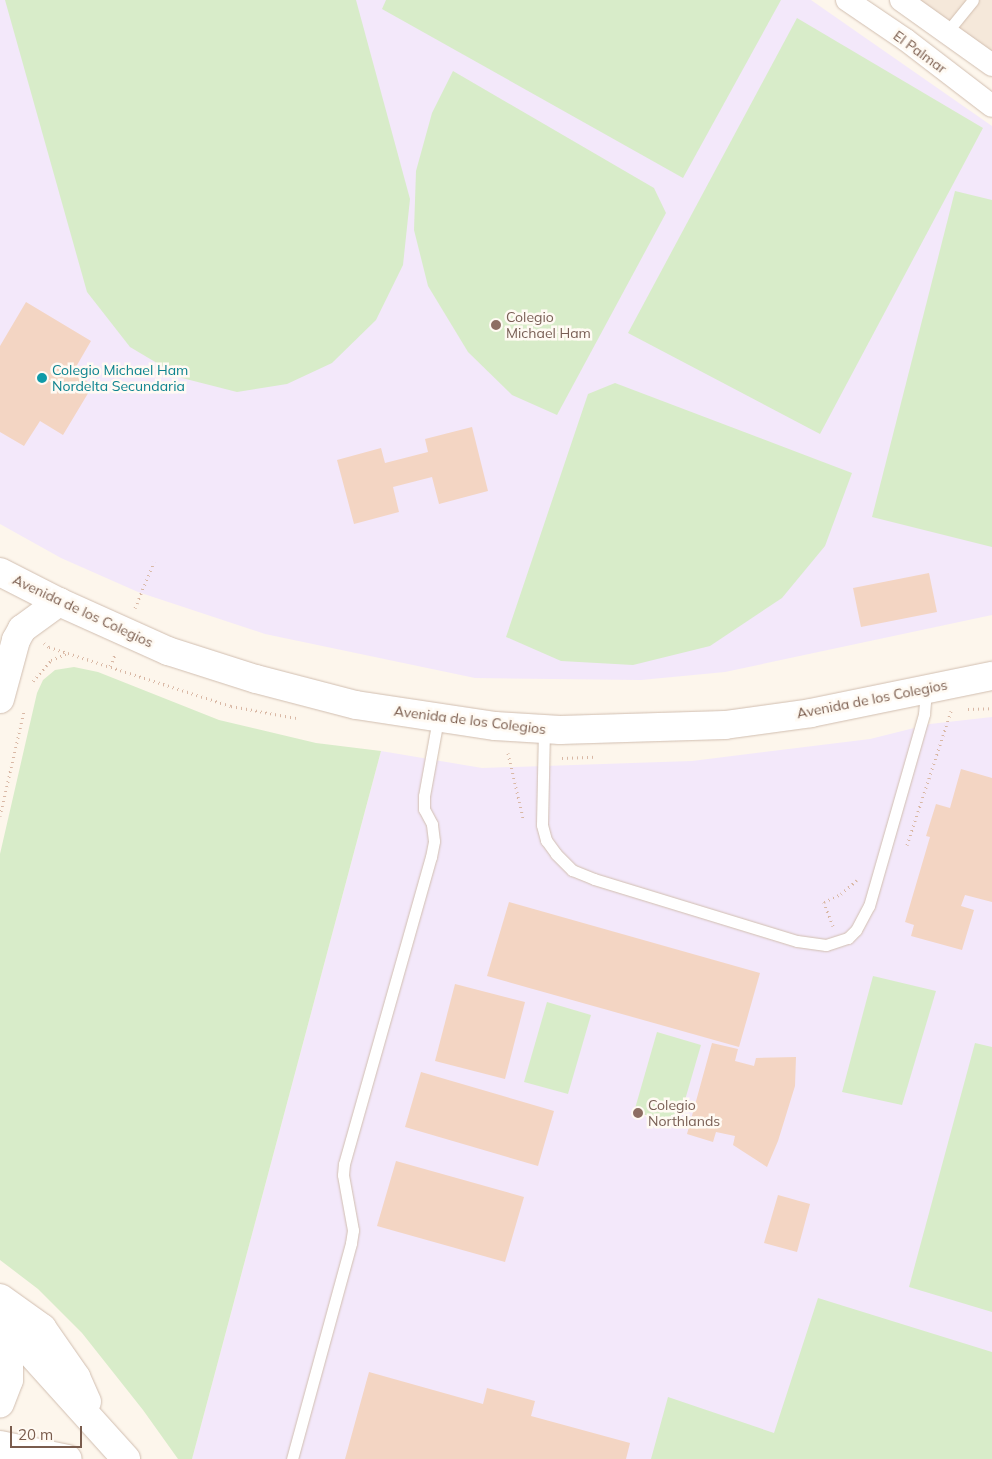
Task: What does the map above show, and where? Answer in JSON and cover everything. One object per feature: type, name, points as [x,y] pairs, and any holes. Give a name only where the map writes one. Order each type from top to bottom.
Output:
[{"type":"street","name":"El Palmar","points":[[847,0],[992,106]]},
{"type":"street","points":[[900,0],[992,65]]},
{"type":"street","points":[[923,54],[943,30]]},
{"type":"street","name":"Avenida de los Colegios","points":[[0,572],[59,602],[168,651],[256,679],[356,705],[438,719],[544,729],[641,729],[725,725],[810,713],[992,676]]},
{"type":"street","points":[[13,703],[16,640],[22,629],[59,602]]},
{"type":"street","points":[[0,1298],[42,1328],[58,1348],[76,1377],[97,1426]]},
{"type":"street","points":[[0,1327],[27,1349],[126,1459]]},
{"type":"street","points":[[0,1339],[9,1356],[9,1380],[0,1403]]},
{"type":"street","points":[[0,1444],[68,1459]]},
{"type":"lane","points":[[943,30],[973,0]]},
{"type":"lane","points":[[544,729],[542,825],[546,840],[556,854],[572,870],[594,879],[797,941],[826,945],[839,942],[856,930],[869,906],[924,714],[926,688]]},
{"type":"lane","points":[[292,1459],[351,1243],[353,1230],[343,1175],[344,1164],[431,857],[434,841],[432,824],[424,809],[424,796],[438,719]]},
{"type":"path","points":[[30,689],[36,676],[51,660],[68,652]]},
{"type":"path","points":[[0,816],[13,703]]},
{"type":"path","points":[[906,848],[950,711]]},
{"type":"path","points":[[508,753],[524,824]]},
{"type":"path","points":[[839,942],[824,902],[841,894],[857,880],[860,871]]},
{"type":"shaded area","name":"Colegio Michael Ham","points":[[0,0],[811,0],[992,126],[992,615],[725,672],[641,680],[475,678],[265,634],[138,592],[61,558],[0,524]]},
{"type":"shaded area","points":[[901,0],[992,0],[992,65]]},
{"type":"shaded area","name":"Colegio Northlands","points":[[992,717],[992,1459],[192,1459],[381,751],[482,768],[692,761],[870,739],[930,724]]},
{"type":"green space","points":[[5,0],[356,0],[410,199],[403,265],[376,320],[332,363],[287,384],[237,392],[182,378],[130,347],[87,292]]},
{"type":"green space","points":[[386,0],[781,0],[683,178],[382,9]]},
{"type":"green space","points":[[797,18],[983,128],[820,434],[628,333]]},
{"type":"green space","points":[[453,71],[654,188],[666,213],[557,415],[512,395],[468,352],[428,286],[414,230],[416,171],[432,113]]},
{"type":"green space","points":[[955,191],[992,200],[992,547],[872,517]]},
{"type":"green space","points":[[615,383],[852,473],[825,546],[782,598],[710,646],[633,665],[561,661],[506,637],[588,394]]},
{"type":"green space","points":[[74,667],[98,672],[219,720],[316,743],[381,751],[192,1459],[178,1459],[143,1410],[82,1333],[38,1289],[0,1260],[0,854],[37,693],[43,680],[55,670]]},
{"type":"green space","points":[[873,976],[936,991],[902,1105],[842,1092]]},
{"type":"green space","points":[[547,1002],[591,1015],[568,1094],[524,1082]]},
{"type":"green space","points":[[657,1032],[701,1045],[678,1124],[634,1112]]},
{"type":"green space","points":[[975,1043],[992,1047],[992,1312],[909,1287]]},
{"type":"green space","points":[[818,1298],[992,1352],[992,1459],[651,1459],[668,1397],[774,1433]]},
{"type":"building","name":"Colegio Michael Ham Nordelta Secundaria","points":[[26,302],[91,341],[73,372],[93,385],[63,435],[40,421],[24,446],[0,432],[0,346]]},
{"type":"building","points":[[472,427],[488,491],[439,504],[432,477],[393,487],[399,512],[354,524],[337,460],[381,448],[385,463],[428,452],[425,439]]},
{"type":"building","points":[[929,573],[937,612],[861,627],[853,588]]},
{"type":"building","points":[[961,769],[992,778],[992,902],[965,895],[961,906],[974,910],[962,950],[911,936],[914,925],[905,922],[930,837],[926,836],[936,804],[950,808]]},
{"type":"building","points":[[509,902],[760,973],[739,1047],[487,976]]},
{"type":"building","points":[[455,984],[525,1002],[505,1079],[435,1061]]},
{"type":"building","points":[[712,1043],[738,1049],[735,1061],[754,1066],[756,1058],[796,1057],[795,1086],[778,1141],[767,1167],[733,1145],[735,1136],[716,1132],[713,1142],[687,1134]]},
{"type":"building","points":[[421,1072],[554,1111],[538,1166],[405,1127]]},
{"type":"building","points":[[396,1161],[524,1197],[505,1262],[377,1226]]},
{"type":"building","points":[[778,1195],[810,1204],[797,1252],[764,1243]]},
{"type":"building","points":[[369,1372],[483,1404],[487,1388],[535,1401],[531,1416],[630,1443],[626,1459],[345,1459]]},
{"type":"place","name":"Colegio Michael Ham","points":[[496,325]]},
{"type":"place","name":"Colegio Michael Ham Nordelta Secundaria","points":[[42,378]]},
{"type":"place","name":"Colegio Northlands","points":[[638,1113]]}]
